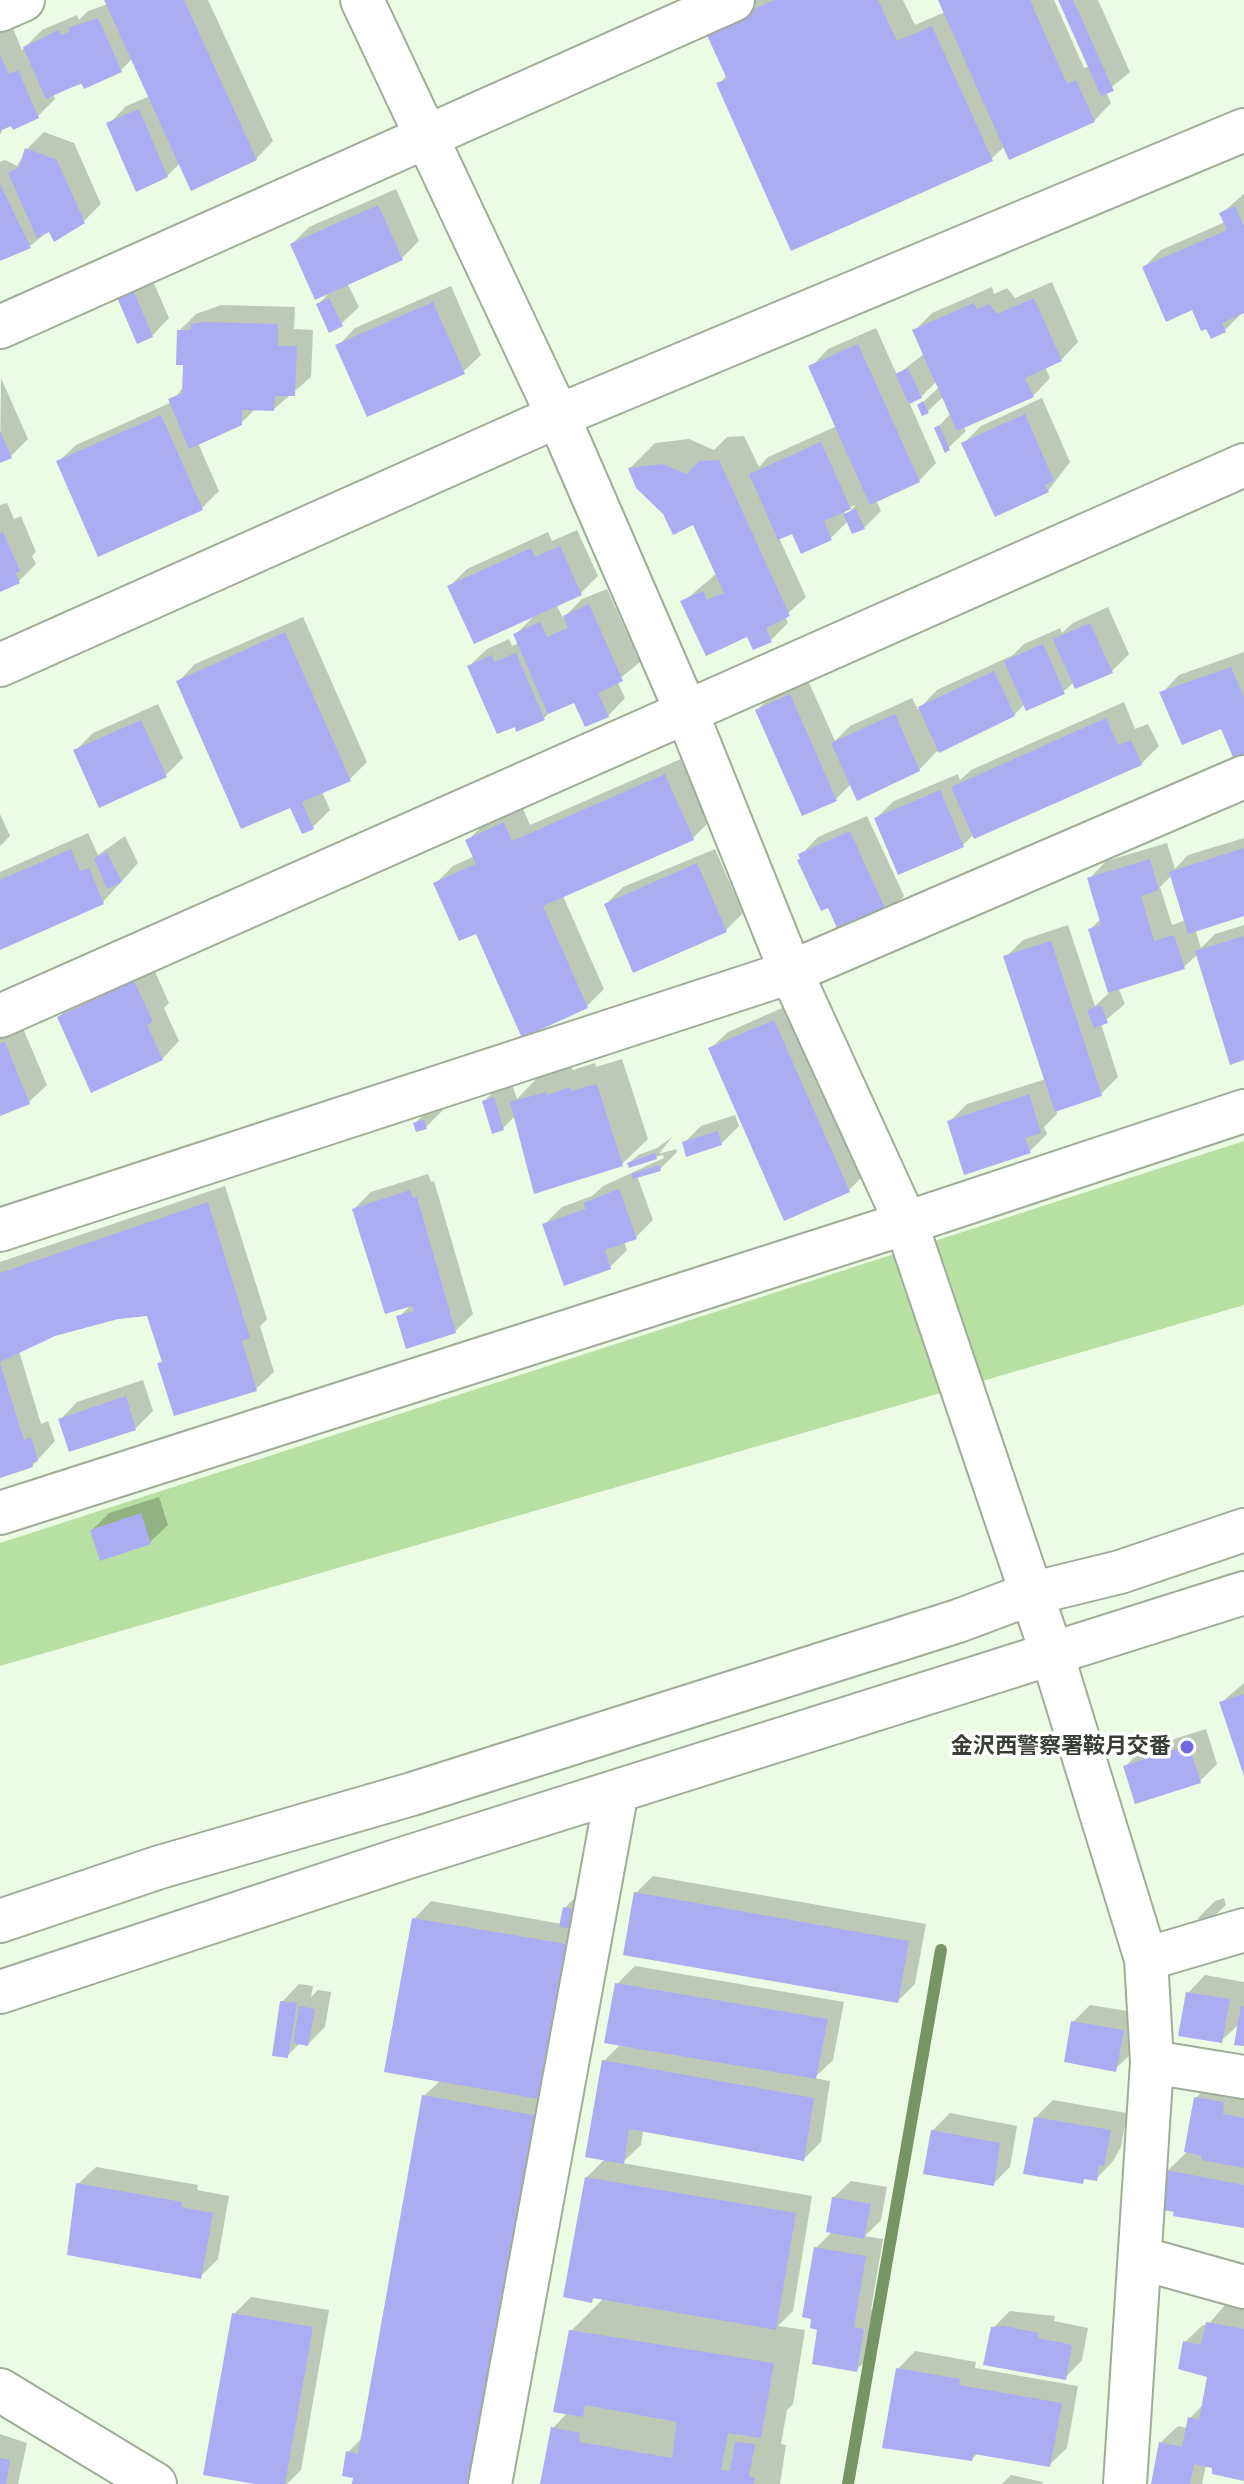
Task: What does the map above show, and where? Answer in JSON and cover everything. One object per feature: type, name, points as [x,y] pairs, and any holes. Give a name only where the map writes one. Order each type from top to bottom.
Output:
[{"type":"street","points":[[0,10],[23,0]]},
{"type":"street","points":[[362,0],[558,416],[686,711],[791,972],[906,1223],[1052,1654],[1146,1959],[1152,2062],[1125,2484]]},
{"type":"street","points":[[0,327],[733,0]]},
{"type":"street","points":[[0,665],[558,416],[1244,130]]},
{"type":"street","points":[[0,1016],[1244,465]]},
{"type":"street","points":[[0,1230],[791,972],[1244,777]]},
{"type":"street","points":[[0,1513],[906,1223],[1244,1111]]},
{"type":"street","points":[[0,1921],[160,1867],[412,1794],[958,1621],[1030,1594],[1120,1572],[1244,1530]]},
{"type":"street","points":[[0,1992],[617,1791],[1244,1593]]},
{"type":"street","points":[[490,2484],[617,1791]]},
{"type":"street","points":[[1146,1959],[1244,1930]]},
{"type":"street","points":[[1152,2062],[1244,2077]]},
{"type":"street","points":[[1140,2258],[1244,2287]]},
{"type":"street","points":[[0,2390],[155,2484]]},
{"type":"green space","points":[[1244,1141],[1244,1305],[0,1666],[0,1543]]},
{"type":"building","points":[[104,0],[184,0],[257,160],[191,191]]},
{"type":"building","points":[[774,0],[878,0],[897,41],[932,26],[993,161],[791,251],[716,83],[727,79],[705,31]]},
{"type":"building","points":[[938,0],[1030,0],[1067,84],[1076,80],[1095,122],[1009,160]]},
{"type":"building","points":[[1058,0],[1073,0],[1114,91],[1101,96]]},
{"type":"building","points":[[98,18],[122,72],[84,89],[81,83],[46,99],[23,47],[59,30],[61,35],[70,31],[68,28]]},
{"type":"building","points":[[0,55],[9,74],[18,70],[39,118],[13,130],[11,126],[0,131]]},
{"type":"building","points":[[139,109],[168,177],[136,192],[106,123]]},
{"type":"building","points":[[25,148],[57,160],[85,223],[54,242],[49,232],[37,238],[8,173],[19,167]]},
{"type":"building","points":[[0,184],[31,248],[0,261]]},
{"type":"building","points":[[378,205],[403,260],[315,300],[290,244]]},
{"type":"building","points":[[1235,206],[1244,226],[1244,313],[1222,323],[1226,332],[1211,339],[1206,329],[1201,331],[1192,310],[1166,322],[1142,267],[1227,230],[1219,213]]},
{"type":"building","points":[[129,280],[153,337],[137,344],[113,288]]},
{"type":"building","points":[[329,298],[343,326],[329,333],[316,304]]},
{"type":"building","points":[[1034,298],[1062,361],[1025,378],[1034,397],[957,431],[912,330],[974,303],[977,309],[989,304],[997,314]]},
{"type":"building","points":[[433,302],[465,374],[367,417],[335,345]]},
{"type":"building","points":[[191,324],[278,324],[278,346],[297,346],[295,396],[275,396],[274,411],[242,410],[242,425],[189,449],[168,399],[182,393],[183,365],[176,365],[177,330],[191,330]]},
{"type":"building","points":[[858,344],[920,482],[870,505],[808,366]]},
{"type":"building","points":[[908,368],[922,398],[909,404],[895,374]]},
{"type":"building","points":[[923,401],[929,413],[922,416],[917,405]]},
{"type":"building","points":[[1025,414],[1054,481],[1045,485],[1049,492],[995,517],[961,443]]},
{"type":"building","points":[[161,415],[203,510],[98,557],[56,461]]},
{"type":"building","points":[[939,425],[950,450],[945,453],[934,428]]},
{"type":"building","points":[[0,431],[12,458],[0,463]]},
{"type":"building","points":[[821,442],[851,509],[824,521],[832,540],[801,554],[792,534],[778,540],[749,474]]},
{"type":"building","points":[[719,460],[790,616],[766,628],[772,642],[753,650],[747,637],[706,656],[680,601],[703,591],[707,600],[724,593],[693,525],[673,535],[663,514],[636,488],[628,468],[662,464],[687,474],[699,461]]},
{"type":"building","points":[[856,509],[865,529],[852,534],[843,514]]},
{"type":"building","points":[[3,532],[20,571],[15,573],[20,583],[0,592],[0,533]]},
{"type":"building","points":[[560,546],[582,595],[474,644],[447,586],[531,548],[535,557]]},
{"type":"building","points":[[589,604],[623,681],[598,693],[609,717],[585,727],[574,703],[548,714],[513,634],[540,622],[547,637],[568,628],[563,616]]},
{"type":"building","points":[[1090,623],[1113,673],[1075,689],[1053,639]]},
{"type":"building","points":[[285,632],[351,781],[302,802],[314,829],[302,834],[290,808],[241,829],[176,681]]},
{"type":"building","points":[[1043,644],[1065,694],[1026,711],[1004,661]]},
{"type":"building","points":[[516,653],[545,720],[516,732],[515,727],[497,734],[467,666],[492,655],[494,662]]},
{"type":"building","points":[[1231,667],[1244,697],[1244,758],[1235,762],[1221,729],[1182,745],[1159,692]]},
{"type":"building","points":[[994,671],[1015,716],[939,753],[918,707]]},
{"type":"building","points":[[790,694],[837,801],[802,816],[755,710]]},
{"type":"building","points":[[895,714],[920,771],[857,801],[831,743]]},
{"type":"building","points":[[1106,718],[1118,745],[1131,740],[1142,765],[974,839],[951,787]]},
{"type":"building","points":[[141,720],[167,777],[99,808],[73,750]]},
{"type":"building","points":[[665,774],[694,840],[543,906],[588,1008],[522,1038],[476,934],[459,941],[433,883],[476,864],[465,840],[504,822],[512,841]]},
{"type":"building","points":[[940,790],[964,847],[898,875],[874,818]]},
{"type":"building","points":[[850,831],[888,915],[841,937],[828,908],[821,911],[797,860],[800,859],[798,854]]},
{"type":"building","points":[[1244,848],[1244,916],[1188,934],[1169,872]]},
{"type":"building","points":[[71,849],[80,871],[89,868],[104,904],[0,950],[0,880]]},
{"type":"building","points":[[107,852],[122,882],[107,889],[94,858]]},
{"type":"building","points":[[1150,859],[1159,890],[1141,896],[1154,941],[1174,935],[1185,969],[1108,993],[1088,929],[1101,925],[1087,878]]},
{"type":"building","points":[[697,863],[727,932],[633,973],[604,904]]},
{"type":"building","points":[[1244,936],[1244,1060],[1230,1065],[1195,951]]},
{"type":"building","points":[[1051,941],[1102,1096],[1055,1112],[1003,956]]},
{"type":"building","points":[[134,981],[153,1022],[147,1025],[163,1060],[91,1093],[57,1017]]},
{"type":"building","points":[[1101,1005],[1108,1023],[1094,1028],[1087,1010]]},
{"type":"building","points":[[774,1020],[850,1192],[784,1221],[708,1048]]},
{"type":"building","points":[[5,1042],[30,1104],[0,1116],[0,1044]]},
{"type":"building","points":[[597,1084],[623,1166],[534,1194],[510,1102],[570,1087],[571,1091]]},
{"type":"building","points":[[1029,1094],[1041,1133],[1025,1138],[1031,1153],[964,1175],[947,1121]]},
{"type":"building","points":[[494,1097],[504,1130],[492,1134],[482,1101]]},
{"type":"building","points":[[424,1119],[427,1129],[416,1132],[413,1123]]},
{"type":"building","points":[[718,1131],[722,1145],[686,1157],[682,1142]]},
{"type":"building","points":[[655,1153],[657,1159],[629,1168],[627,1163]]},
{"type":"building","points":[[659,1165],[661,1171],[633,1179],[631,1174]]},
{"type":"building","points":[[619,1189],[637,1239],[605,1250],[611,1269],[564,1286],[542,1224],[586,1209],[583,1203]]},
{"type":"building","points":[[410,1190],[413,1198],[417,1197],[456,1333],[406,1349],[396,1316],[414,1311],[412,1306],[385,1314],[352,1209]]},
{"type":"building","points":[[208,1202],[250,1338],[242,1341],[257,1391],[174,1416],[157,1363],[162,1362],[147,1316],[118,1319],[55,1336],[0,1362],[0,1273]]},
{"type":"building","points":[[0,1363],[24,1440],[31,1437],[38,1461],[32,1463],[33,1467],[0,1478]]},
{"type":"building","points":[[126,1396],[136,1430],[69,1452],[58,1419]]},
{"type":"building","points":[[141,1513],[151,1544],[100,1561],[90,1530]]},
{"type":"building","points":[[1244,1694],[1244,1776],[1219,1702]]},
{"type":"building","points":[[1189,1745],[1201,1783],[1135,1804],[1123,1766]]},
{"type":"building","points":[[634,1892],[909,1941],[898,2003],[623,1955]]},
{"type":"building","points":[[563,1907],[579,1910],[576,1929],[559,1927]]},
{"type":"building","points":[[412,1918],[572,1945],[545,2100],[384,2072]]},
{"type":"building","points":[[615,1983],[828,2019],[816,2079],[604,2043]]},
{"type":"building","points":[[1186,1992],[1230,1999],[1222,2043],[1178,2036]]},
{"type":"building","points":[[280,2001],[297,2003],[288,2058],[272,2056]]},
{"type":"building","points":[[299,2006],[315,2009],[308,2046],[293,2043]]},
{"type":"building","points":[[1241,2006],[1244,2006],[1244,2046],[1234,2045]]},
{"type":"building","points":[[1071,2021],[1124,2030],[1116,2072],[1064,2062]]},
{"type":"building","points":[[602,2060],[814,2098],[804,2161],[629,2129],[624,2164],[585,2157]]},
{"type":"building","points":[[422,2095],[539,2116],[475,2484],[352,2484],[353,2478],[342,2476],[346,2451],[358,2454]]},
{"type":"building","points":[[1194,2097],[1224,2102],[1223,2114],[1244,2118],[1244,2168],[1201,2160],[1202,2156],[1184,2152]]},
{"type":"building","points":[[1034,2117],[1111,2130],[1104,2166],[1099,2165],[1097,2181],[1084,2179],[1083,2184],[1023,2174]]},
{"type":"building","points":[[931,2130],[1000,2143],[994,2186],[923,2174]]},
{"type":"building","points":[[1166,2170],[1244,2185],[1244,2228],[1173,2216],[1174,2212],[1158,2209]]},
{"type":"building","points":[[585,2177],[796,2213],[776,2330],[593,2298],[592,2303],[563,2297]]},
{"type":"building","points":[[76,2183],[182,2202],[181,2207],[213,2213],[201,2279],[67,2255]]},
{"type":"building","points":[[832,2197],[871,2204],[864,2239],[826,2232]]},
{"type":"building","points":[[814,2247],[866,2256],[854,2327],[864,2329],[857,2372],[812,2364],[817,2330],[810,2328],[811,2319],[802,2317]]},
{"type":"building","points":[[232,2313],[313,2327],[285,2484],[255,2484],[203,2475]]},
{"type":"building","points":[[1206,2322],[1244,2329],[1244,2481],[1212,2474],[1212,2468],[1194,2464],[1190,2484],[1151,2484],[1159,2442],[1182,2447],[1188,2417],[1199,2420],[1207,2377],[1178,2369],[1183,2341],[1201,2345]]},
{"type":"building","points":[[1004,2326],[1039,2333],[1038,2338],[1072,2345],[1066,2380],[983,2365],[991,2327]]},
{"type":"building","points":[[569,2330],[774,2363],[761,2438],[728,2433],[721,2470],[730,2471],[735,2442],[755,2444],[749,2476],[755,2478],[754,2484],[540,2484],[551,2427],[580,2433],[579,2442],[672,2458],[677,2422],[585,2405],[583,2417],[553,2412]]},
{"type":"building","points":[[896,2368],[960,2379],[959,2385],[1062,2403],[1050,2467],[974,2454],[972,2461],[882,2448]]},
{"type":"building","points":[[0,2458],[10,2460],[6,2484],[0,2484]]},
{"type":"waterway","points":[[848,2484],[941,1950]]},
{"type":"place","name":"金沢西警察署鞍月交番","points":[[1187,1747]]}]
